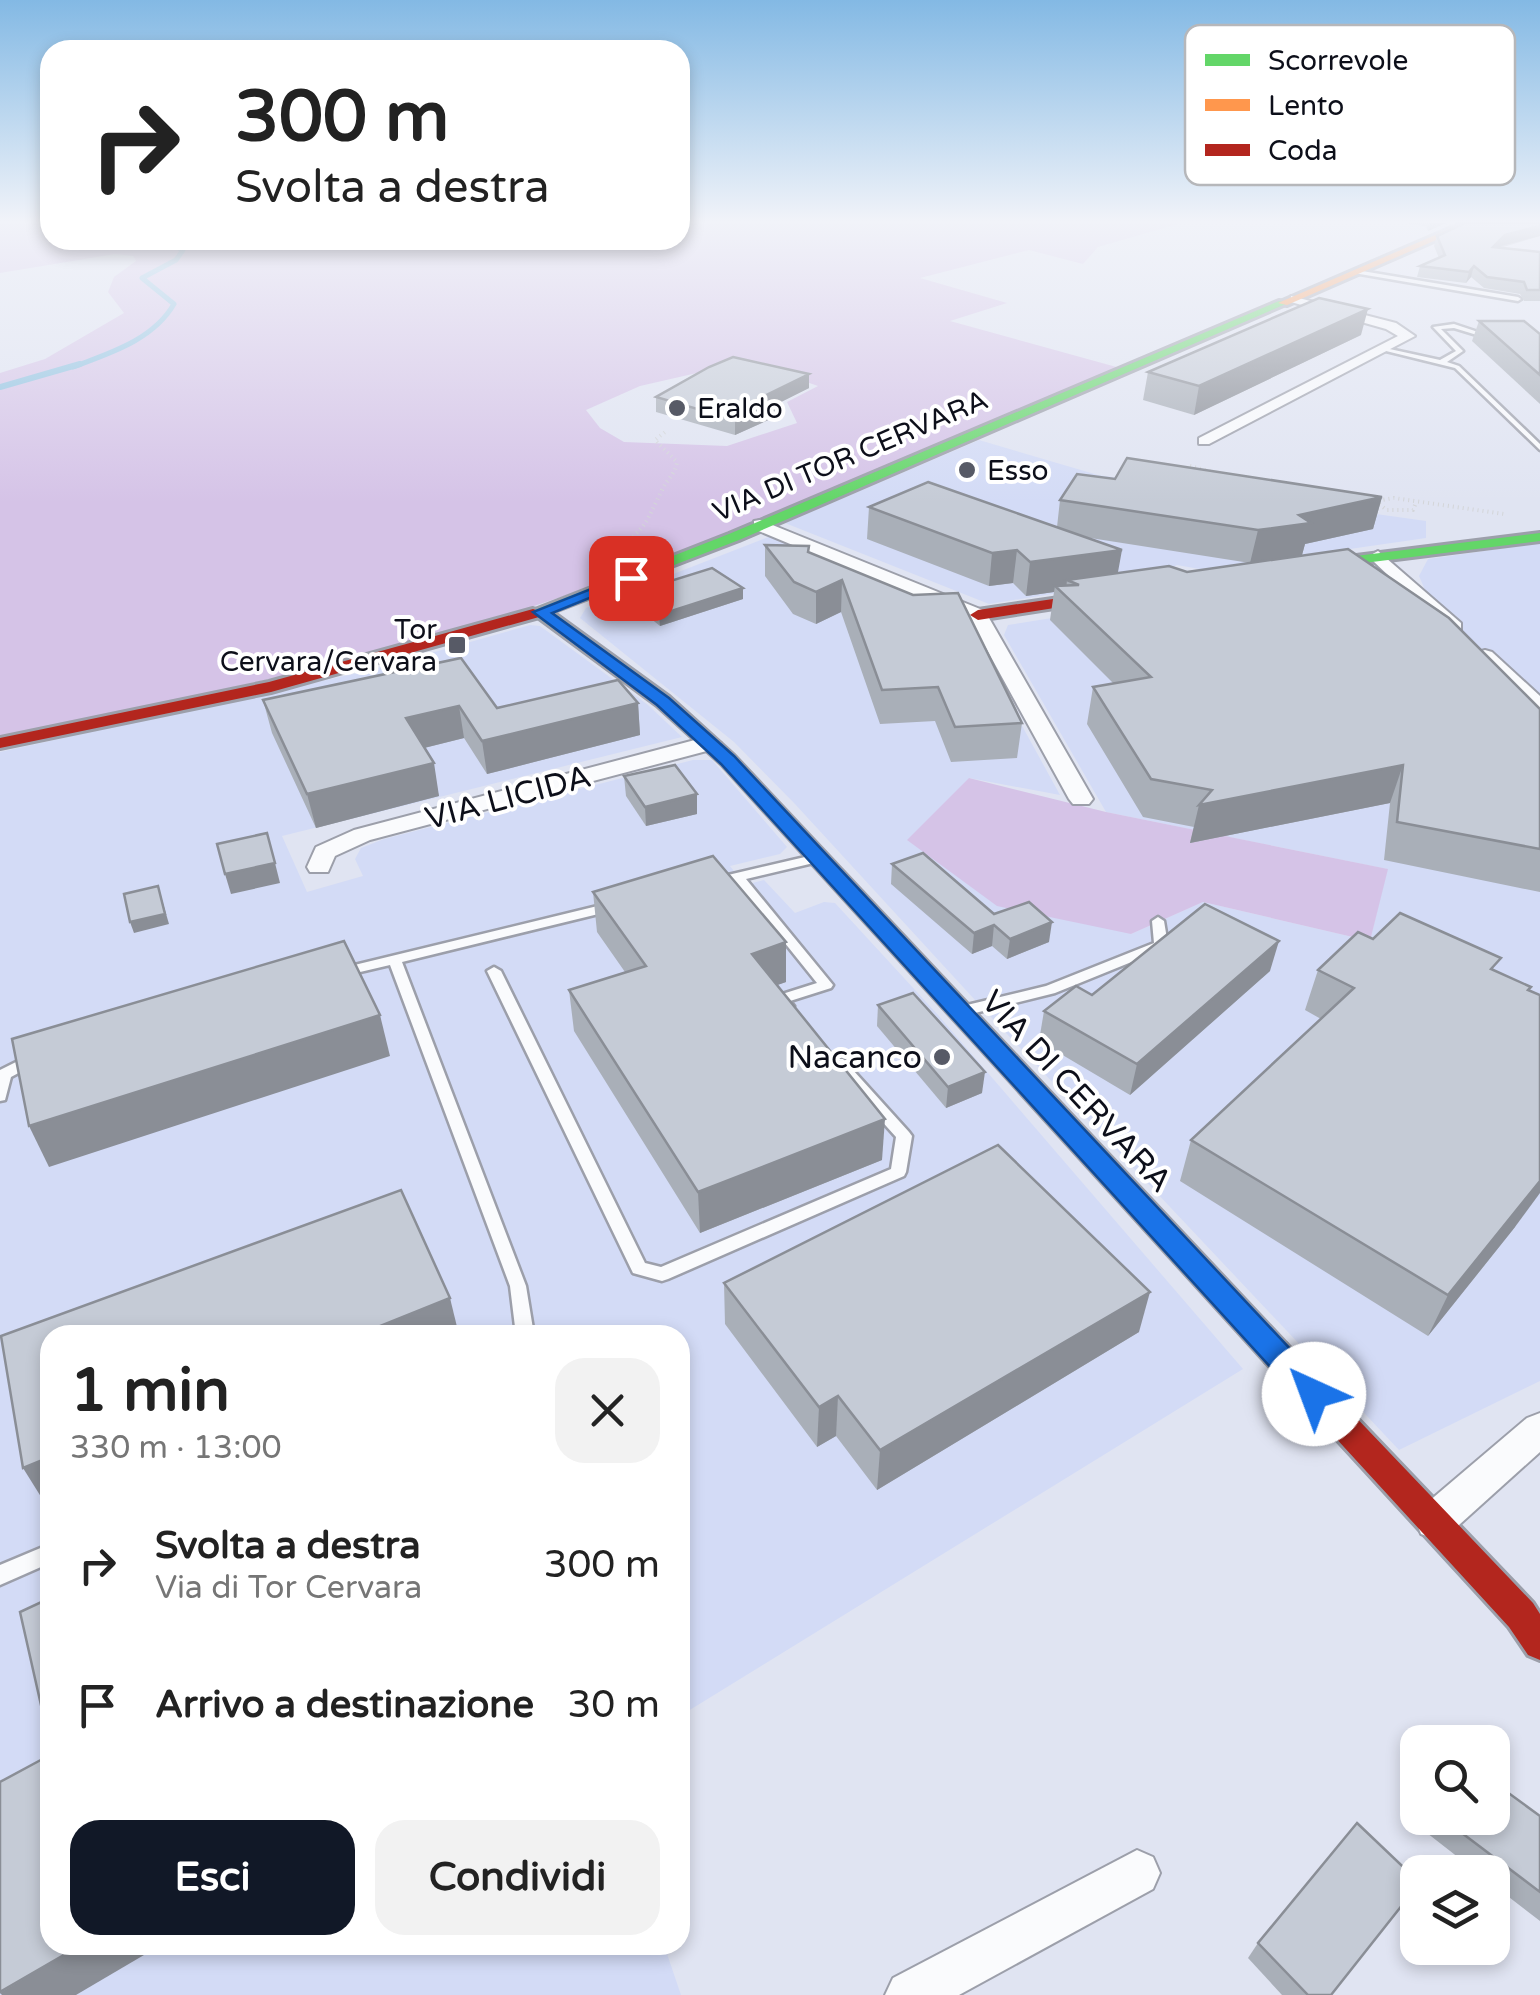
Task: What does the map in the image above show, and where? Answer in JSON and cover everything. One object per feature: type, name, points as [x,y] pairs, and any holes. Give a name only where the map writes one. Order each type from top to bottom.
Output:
[{"type":"street","name":"VIA DI TOR CERVARA","points":[[0,743],[271,687],[541,612],[760,525],[1258,316]]},
{"type":"street","points":[[1204,441],[1384,350],[1408,334],[1360,316]]},
{"type":"street","points":[[760,525],[978,615],[1126,593]]},
{"type":"street","points":[[1281,570],[1540,537]]},
{"type":"street","points":[[1378,556],[1540,707]]},
{"type":"street","name":"VIA DI CERVARA","points":[[541,612],[663,702],[710,743],[1436,1521],[1522,1615],[1540,1643]]},
{"type":"street","points":[[978,615],[1081,800]]},
{"type":"street","points":[[1515,684],[1540,688]]},
{"type":"street","name":"VIA LICIDA","points":[[319,867],[326,852],[362,836],[710,743]]},
{"type":"street","points":[[1436,1521],[1540,1429]]},
{"type":"street","points":[[910,1995],[1137,1872]]},
{"type":"lane","points":[[1442,362],[1460,350],[1436,327],[1472,330],[1492,338]]},
{"type":"lane","points":[[1384,350],[1457,367],[1540,448]]},
{"type":"lane","points":[[719,882],[819,858]]},
{"type":"lane","points":[[738,877],[826,985],[781,999],[794,1012]]},
{"type":"lane","points":[[320,978],[625,904]]},
{"type":"lane","points":[[960,1012],[1050,990],[1161,945],[1158,921]]},
{"type":"lane","points":[[394,958],[518,1286],[524,1325]]},
{"type":"lane","points":[[494,971],[618,1232],[639,1268],[662,1274],[898,1172],[904,1156],[904,1136],[830,1054]]},
{"type":"lane","points":[[0,1096],[4,1074],[42,1054]]},
{"type":"lane","points":[[0,1575],[40,1557]]},
{"type":"path","points":[[631,578],[608,565],[616,550],[650,522],[662,485],[675,474],[677,462],[655,440],[666,432]]},
{"type":"path","points":[[1190,466],[1225,475]]},
{"type":"path","points":[[1378,506],[1376,501],[1382,498],[1408,500],[1415,505],[1474,508],[1518,518]]},
{"type":"path","points":[[1368,506],[1403,512],[1414,510],[1415,505]]},
{"type":"shaded area","points":[[119,316],[966,316],[950,321],[1120,368],[758,523],[537,605],[338,662],[0,736],[0,373],[45,359]],"holes":[[[710,370],[775,371],[818,386],[787,402],[797,423],[727,446],[624,442],[600,428],[586,410],[640,386]]]},
{"type":"shaded area","points":[[979,440],[1098,475],[1426,521],[1426,538],[1205,570],[1177,565],[1152,578],[989,604],[785,523]]},
{"type":"shaded area","points":[[771,536],[964,620],[1060,795],[969,778],[1131,934],[1203,902],[1370,941],[1387,869],[1106,812],[1004,635],[1008,625],[1346,571],[1448,643],[1419,576],[1428,559],[1540,543],[1540,1381],[1399,1450],[734,742],[580,618],[586,608]]},
{"type":"shaded area","points":[[530,625],[540,626],[648,705],[682,737],[282,836],[307,892],[363,876],[355,859],[361,848],[384,839],[693,760],[712,760],[787,847],[780,854],[730,866],[745,885],[764,880],[795,913],[824,902],[835,903],[938,1015],[1243,1369],[690,1710],[690,1325],[40,1325],[40,1955],[667,1955],[681,1995],[0,1995],[0,752],[367,671]]},
{"type":"shaded area","points":[[969,778],[1106,812],[1388,869],[1370,941],[1203,902],[1131,934],[997,906],[907,840]]},
{"type":"building","points":[[1277,316],[1352,316],[1199,386],[1148,372]]},
{"type":"building","points":[[1479,321],[1524,321],[1540,334],[1540,375]]},
{"type":"building","points":[[733,357],[809,374],[760,398],[775,402],[735,420],[656,397],[709,367]]},
{"type":"building","points":[[1127,458],[1382,497],[1299,515],[1311,523],[1258,530],[1060,500],[1077,474],[1115,479]]},
{"type":"building","points":[[928,482],[1122,550],[1030,562],[1017,550],[992,553],[869,507]]},
{"type":"building","points":[[765,545],[809,546],[808,552],[913,595],[958,593],[1022,723],[955,727],[938,687],[882,690],[842,580],[816,592],[794,582]]},
{"type":"building","points":[[1348,549],[1449,618],[1540,709],[1540,849],[1397,822],[1403,765],[1199,805],[1212,790],[1151,779],[1093,687],[1151,677],[1055,586],[1079,585],[1067,580],[1169,566],[1187,572]]},
{"type":"building","points":[[712,568],[743,588],[659,615],[632,593]]},
{"type":"building","points":[[461,658],[497,708],[618,680],[638,703],[482,741],[459,706],[406,718],[434,763],[307,794],[263,700]]},
{"type":"building","points":[[675,765],[697,794],[645,807],[624,776]]},
{"type":"building","points":[[267,833],[275,863],[225,874],[217,844]]},
{"type":"building","points":[[923,853],[994,914],[1029,902],[1052,922],[1010,939],[994,925],[974,933],[892,864]]},
{"type":"building","points":[[713,856],[786,942],[752,954],[885,1119],[698,1192],[569,990],[646,966],[593,892]]},
{"type":"building","points":[[158,886],[165,914],[130,922],[124,894]]},
{"type":"building","points":[[1205,904],[1279,941],[1137,1064],[1044,1011],[1076,986],[1092,995]]},
{"type":"building","points":[[1400,913],[1501,958],[1491,969],[1540,995],[1540,1181],[1448,1295],[1191,1140],[1354,988],[1318,970],[1358,932],[1373,939]]},
{"type":"building","points":[[344,941],[380,1015],[29,1126],[12,1039]]},
{"type":"building","points":[[913,993],[985,1072],[948,1087],[878,1005]]},
{"type":"building","points":[[998,1145],[1150,1292],[880,1450],[838,1396],[819,1407],[724,1283]]},
{"type":"building","points":[[401,1190],[450,1298],[383,1325],[40,1325],[40,1461],[23,1468],[1,1336]]},
{"type":"building","points":[[40,1603],[40,1701],[20,1612]]},
{"type":"building","points":[[40,1760],[40,1955],[64,1955],[0,1992],[0,1782]]},
{"type":"building","points":[[1510,1794],[1540,1816],[1540,1892],[1510,1869],[1510,1855],[1491,1855],[1465,1835],[1510,1835]]},
{"type":"building","points":[[1357,1823],[1400,1864],[1400,1908],[1331,1995],[1308,1995],[1258,1943]]},
{"type":"waterway","points":[[73,367],[143,336],[165,316]]},
{"type":"waterway","points":[[0,387],[80,364]]},
{"type":"traffic: fast","points":[[533,614],[734,537],[1252,316]]},
{"type":"traffic: fast","points":[[1308,566],[1540,537]]},
{"type":"traffic: fast","points":[[541,612],[663,701],[728,760],[1276,1353]]},
{"type":"traffic: jam","points":[[978,615],[1107,596]]},
{"type":"traffic: jam","points":[[0,743],[271,687],[533,614]]},
{"type":"traffic: jam","points":[[1276,1353],[1521,1615],[1540,1643]]},
{"type":"place","name":"Eraldo","points":[[677,408]]},
{"type":"place","name":"Esso","points":[[967,470]]},
{"type":"place","name":"Tor Cervara/Cervara","points":[[457,645]]},
{"type":"place","name":"Nacanco","points":[[942,1057]]},
{"type":"route","points":[[631,578],[541,612],[663,702],[728,760],[1314,1394]]}]
